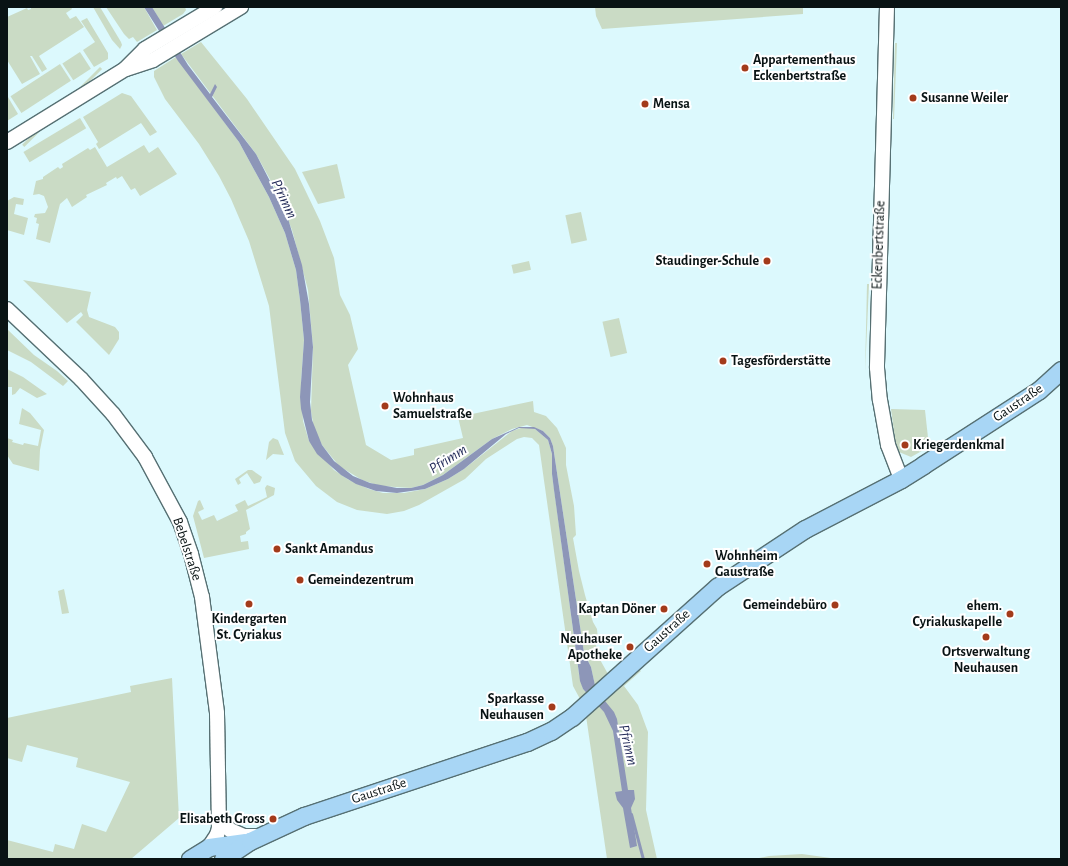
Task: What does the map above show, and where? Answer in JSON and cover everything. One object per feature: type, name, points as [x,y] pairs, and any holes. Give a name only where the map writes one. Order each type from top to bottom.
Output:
[{"type":"main road","name":"Gaustraße","points":[[223,859],[257,838],[304,816],[527,742],[551,731],[572,717],[586,705],[717,587],[805,529],[901,479],[1039,390],[1061,370]]},
{"type":"main road","name":"Gaustraße","points":[[190,859],[209,847],[257,838]]},
{"type":"street","points":[[196,26],[215,7]]},
{"type":"street","points":[[7,142],[196,26],[241,7]]},
{"type":"street","name":"Eckenbertstraße","points":[[887,7],[877,368],[880,400],[888,445],[901,479]]},
{"type":"street","name":"Bebelstraße","points":[[7,310],[81,379],[113,414],[145,457],[162,486],[180,522],[201,590],[210,647],[217,713],[219,828],[217,835],[209,847]]},
{"type":"street","points":[[218,809],[221,819],[230,830],[244,836],[257,838]]},
{"type":"green space","points":[[31,7],[71,7],[72,9],[66,13],[70,19],[76,16],[84,27],[39,56],[47,69],[42,72],[32,56],[30,56],[40,74],[22,84],[7,60],[7,17],[27,8],[28,10],[31,9]]},
{"type":"green space","points":[[93,7],[100,7],[121,42],[122,45],[120,49],[112,40]]},
{"type":"green space","points":[[106,7],[144,7],[157,30],[137,42],[133,37],[129,39]]},
{"type":"green space","points":[[152,7],[185,7],[186,10],[183,14],[163,26]]},
{"type":"green space","points":[[595,7],[803,7],[803,14],[602,29],[596,16]]},
{"type":"green space","points":[[87,18],[108,53],[108,59],[94,67],[83,50],[95,42],[81,21]]},
{"type":"green space","points":[[201,42],[247,99],[295,169],[320,221],[334,258],[340,295],[350,315],[358,349],[348,365],[366,445],[391,460],[414,455],[414,449],[463,438],[458,417],[533,401],[534,412],[546,416],[557,428],[566,448],[566,465],[574,506],[576,535],[573,538],[579,571],[593,622],[597,629],[598,639],[596,645],[598,656],[608,674],[595,686],[591,667],[584,653],[553,446],[550,438],[543,431],[527,425],[512,429],[492,439],[443,475],[423,485],[411,488],[380,486],[362,480],[339,466],[322,445],[314,429],[311,411],[313,347],[308,290],[292,230],[277,192],[256,154],[181,54]]},
{"type":"green space","points":[[895,43],[897,43],[893,119]]},
{"type":"green space","points":[[80,52],[91,69],[73,80],[62,63]]},
{"type":"green space","points":[[176,57],[239,142],[269,197],[285,233],[296,270],[304,340],[301,382],[303,421],[309,441],[334,470],[349,480],[369,489],[383,493],[404,493],[425,489],[448,479],[464,469],[512,431],[524,427],[535,429],[548,440],[552,454],[552,474],[579,674],[583,689],[587,693],[580,699],[573,686],[539,445],[532,438],[524,437],[517,439],[486,459],[465,479],[419,505],[404,511],[387,514],[357,510],[337,502],[316,486],[295,461],[285,433],[269,306],[249,241],[231,199],[219,176],[199,144],[165,99],[154,77],[154,71]]},
{"type":"green space","points":[[60,64],[71,81],[21,113],[11,96]]},
{"type":"green space","points":[[100,67],[102,69],[24,147],[22,145]]},
{"type":"green space","points":[[122,93],[131,96],[157,132],[150,136],[141,123],[99,149],[96,144],[98,142],[83,117]]},
{"type":"green space","points":[[8,97],[18,114],[7,121],[7,98]]},
{"type":"green space","points":[[80,118],[86,128],[30,162],[23,152]]},
{"type":"green space","points":[[144,145],[149,153],[158,147],[177,174],[140,196],[135,188],[131,190],[122,176],[117,179],[116,177],[106,183],[107,185],[86,195],[87,197],[72,207],[67,198],[60,204],[50,243],[36,239],[39,224],[36,223],[37,218],[34,217],[35,214],[45,213],[48,207],[44,196],[39,194],[33,195],[36,181],[43,179],[43,177],[58,167],[60,169],[63,167],[62,164],[88,148],[90,150],[95,147],[107,167]]},
{"type":"green space","points":[[337,164],[345,198],[318,204],[302,172]]},
{"type":"green space","points":[[14,197],[24,199],[23,205],[16,204],[14,214],[28,218],[24,235],[7,230],[7,201]]},
{"type":"green space","points":[[581,212],[587,240],[571,244],[565,215]]},
{"type":"green space","points":[[529,261],[531,270],[513,274],[511,265]]},
{"type":"green space","points":[[23,280],[91,292],[87,310],[89,317],[115,327],[119,332],[119,339],[109,355],[76,322],[83,315],[81,312],[67,323]]},
{"type":"green space","points":[[867,284],[869,284],[865,373]]},
{"type":"green space","points":[[619,318],[627,353],[611,357],[602,322]]},
{"type":"green space","points":[[7,329],[34,355],[57,371],[68,381],[63,386],[31,362],[7,350]]},
{"type":"green space","points":[[7,369],[23,377],[47,394],[37,398],[20,388],[15,394],[12,395],[12,387],[7,387]]},
{"type":"green space","points":[[22,408],[30,413],[44,430],[40,450],[39,471],[13,464],[7,455],[7,438],[13,440],[12,442],[23,445],[24,443],[38,446],[41,430],[19,424]]},
{"type":"green space","points":[[891,409],[925,410],[929,447],[911,457],[899,452],[896,447]]},
{"type":"green space","points":[[273,438],[278,440],[284,455],[273,454],[266,460],[269,442]]},
{"type":"green space","points":[[248,470],[252,470],[262,477],[260,482],[254,484],[247,473],[239,479],[241,483],[238,485],[235,479]]},
{"type":"green space","points":[[267,485],[275,488],[274,495],[246,510],[250,529],[246,532],[246,534],[240,536],[241,542],[248,541],[249,549],[204,558],[193,516],[198,501],[200,500],[204,509],[198,512],[202,520],[214,515],[217,521],[238,511],[235,505],[245,500],[248,506],[267,497],[265,488]]},
{"type":"green space","points":[[64,589],[69,613],[62,614],[58,591]]},
{"type":"green space","points":[[638,669],[641,671],[624,686],[638,705],[648,732],[646,810],[657,859],[607,859],[586,716]]},
{"type":"green space","points":[[172,678],[179,818],[131,859],[7,859],[7,840],[53,852],[55,844],[74,849],[82,824],[106,832],[130,782],[76,767],[78,758],[27,745],[22,762],[7,758],[7,718],[131,692],[130,686]]},
{"type":"green space","points":[[802,854],[838,859],[754,859],[769,856]]},
{"type":"water","points":[[144,7],[152,7],[188,65],[210,94],[215,84],[217,87],[212,97],[256,154],[286,212],[302,265],[309,304],[313,347],[310,402],[312,420],[322,445],[334,461],[353,476],[370,483],[397,488],[411,488],[423,485],[443,475],[492,439],[519,427],[534,427],[543,431],[550,438],[553,446],[584,653],[591,667],[596,690],[614,712],[617,719],[628,790],[634,790],[635,799],[631,808],[637,846],[630,848],[623,808],[617,800],[615,792],[622,791],[613,731],[604,712],[583,689],[580,681],[552,474],[552,454],[548,440],[535,429],[519,428],[506,434],[464,469],[448,479],[425,489],[397,493],[376,491],[356,484],[341,475],[317,454],[309,441],[301,409],[300,397],[304,340],[296,270],[285,233],[269,197],[239,142],[178,61]]},
{"type":"waterway","name":"Pfrimm","points":[[631,814],[643,859]]},
{"type":"place","name":"Appartementhaus Eckenbertstraße","points":[[745,68]]},
{"type":"place","name":"Susanne Weiler","points":[[913,98]]},
{"type":"place","name":"Mensa","points":[[645,104]]},
{"type":"place","name":"Staudinger-Schule","points":[[767,261]]},
{"type":"place","name":"Tagesförderstätte","points":[[723,361]]},
{"type":"place","name":"Wohnhaus Samuelstraße","points":[[385,406]]},
{"type":"place","name":"Kriegerdenkmal","points":[[905,445]]},
{"type":"place","name":"Sankt Amandus","points":[[277,549]]},
{"type":"place","name":"Wohnheim Gaustraße","points":[[707,564]]},
{"type":"place","name":"Gemeindezentrum","points":[[300,580]]},
{"type":"place","name":"Kindergarten St. Cyriakus","points":[[249,604]]},
{"type":"place","name":"Gemeindebüro","points":[[835,605]]},
{"type":"place","name":"Kaptan Döner","points":[[664,609]]},
{"type":"place","name":"ehem. Cyriakuskapelle","points":[[1010,614]]},
{"type":"place","name":"Ortsverwaltung Neuhausen","points":[[986,637]]},
{"type":"place","name":"Neuhauser Apotheke","points":[[630,647]]},
{"type":"place","name":"Sparkasse Neuhausen","points":[[552,707]]},
{"type":"place","name":"Elisabeth Gross","points":[[273,819]]}]
